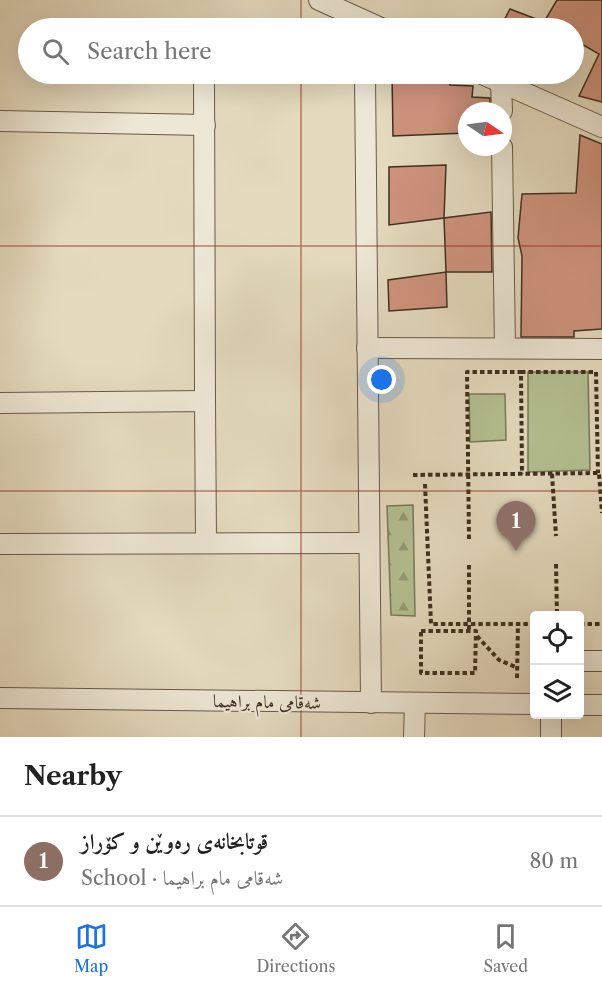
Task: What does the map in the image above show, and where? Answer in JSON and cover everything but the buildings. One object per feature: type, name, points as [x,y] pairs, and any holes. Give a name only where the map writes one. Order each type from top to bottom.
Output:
[{"type":"street","points":[[319,0],[354,18]]},
{"type":"street","points":[[204,84],[206,543]]},
{"type":"street","points":[[365,84],[371,703]]},
{"type":"street","points":[[501,84],[502,102]]},
{"type":"street","points":[[505,84],[602,127]]},
{"type":"street","points":[[0,121],[205,125]]},
{"type":"street","points":[[502,156],[506,348]]},
{"type":"street","points":[[367,348],[602,349]]},
{"type":"street","points":[[0,403],[205,401]]},
{"type":"street","points":[[0,544],[368,543]]},
{"type":"street","points":[[584,661],[602,662]]},
{"type":"street","name":"شەقامی مام براهیما","points":[[0,698],[530,704]]},
{"type":"street","points":[[414,737],[415,703]]},
{"type":"street","points":[[584,705],[602,705]]},
{"type":"street","points":[[551,719],[551,737]]},
{"type":"path","points":[[469,539],[467,372],[596,372],[598,473],[601,476],[602,513]]},
{"type":"path","points":[[521,372],[522,474]]},
{"type":"path","points":[[413,475],[598,473]]},
{"type":"path","points":[[552,474],[556,536]]},
{"type":"path","points":[[425,484],[430,624],[530,624]]},
{"type":"path","points":[[556,564],[557,611]]},
{"type":"path","points":[[469,565],[469,631]]},
{"type":"path","points":[[517,678],[518,623]]},
{"type":"path","points":[[584,624],[602,624]]},
{"type":"path","points":[[476,634],[476,673],[421,673],[421,631],[476,631],[476,634],[499,660],[518,668]]},
{"type":"green space","points":[[528,372],[588,372],[590,470],[528,472]]},
{"type":"green space","points":[[469,394],[505,394],[506,440],[470,442]]},
{"type":"green space","points":[[413,505],[415,616],[391,615],[387,506]]},
{"type":"place","name":"قوتابخانەی رەوێن و کۆراز","points":[[516,551]]}]
